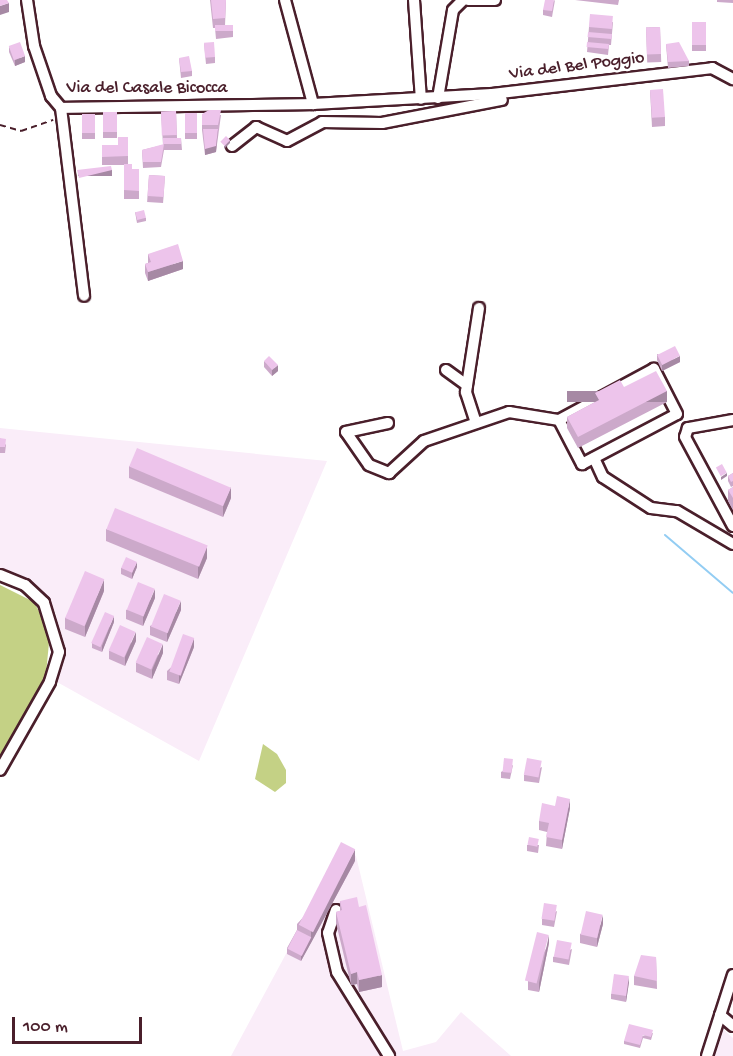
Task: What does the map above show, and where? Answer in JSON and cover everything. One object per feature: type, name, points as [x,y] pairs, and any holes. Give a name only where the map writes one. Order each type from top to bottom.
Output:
[{"type":"street","name":"Via del Casale Bicocca","points":[[27,0],[34,46],[48,90],[62,113],[313,104]]},
{"type":"street","points":[[285,0],[313,104]]},
{"type":"street","points":[[414,0],[421,99]]},
{"type":"street","points":[[438,98],[453,10],[463,0]]},
{"type":"street","points":[[468,0],[495,0]]},
{"type":"street","name":"Via del Bel Poggio","points":[[313,104],[438,98],[712,68],[733,79]]},
{"type":"street","points":[[232,146],[256,127],[287,141],[322,122],[382,123],[502,100]]},
{"type":"street","points":[[62,113],[84,296]]},
{"type":"street","points":[[476,423],[467,385],[479,308]]},
{"type":"street","points":[[446,370],[467,385]]},
{"type":"street","points":[[388,423],[346,432],[369,465],[389,474],[418,444],[509,412],[559,420],[645,370],[659,373],[676,408],[674,418],[582,464],[559,420]]},
{"type":"street","points":[[733,420],[688,428],[685,437],[733,526]]},
{"type":"street","points":[[594,458],[603,477],[651,508],[677,511],[733,544]]},
{"type":"street","points":[[0,575],[25,585],[44,603],[59,652],[50,682],[0,770]]},
{"type":"street","points":[[336,910],[328,933],[337,972],[389,1056]]},
{"type":"street","points":[[707,1056],[733,975]]},
{"type":"street","points":[[720,1015],[733,1026]]},
{"type":"path","points":[[0,125],[21,131],[62,113]]},
{"type":"shaded area","points":[[0,428],[327,461],[199,761],[57,682],[63,649],[56,614],[46,597],[0,579]]},
{"type":"shaded area","points":[[343,848],[356,856],[403,1051],[436,1042],[461,1012],[511,1056],[231,1056]]},
{"type":"shaded area","points":[[723,1029],[733,1038],[733,1056],[715,1056]]},
{"type":"green space","points":[[0,585],[34,602],[50,632],[46,674],[0,759]]},
{"type":"green space","points":[[263,744],[277,754],[286,770],[286,783],[275,792],[255,779]]},
{"type":"building","points":[[0,0],[7,0],[9,3],[0,6]]},
{"type":"building","points":[[211,0],[226,0],[225,18],[213,19]]},
{"type":"building","points":[[545,0],[554,0],[552,11],[543,10]]},
{"type":"building","points":[[590,14],[613,16],[612,29],[589,27]]},
{"type":"building","points":[[692,22],[706,22],[706,45],[692,45]]},
{"type":"building","points":[[215,25],[233,25],[233,31],[215,31]]},
{"type":"building","points":[[646,27],[660,27],[661,54],[647,54]]},
{"type":"building","points":[[588,32],[612,34],[611,39],[588,37]]},
{"type":"building","points":[[20,42],[25,56],[14,60],[9,46]]},
{"type":"building","points":[[214,42],[215,57],[205,58],[204,43]]},
{"type":"building","points":[[587,42],[609,44],[608,49],[587,47]]},
{"type":"building","points":[[679,42],[689,61],[668,62],[666,44]]},
{"type":"building","points":[[189,56],[192,71],[181,72],[179,58]]},
{"type":"building","points":[[663,89],[665,117],[652,118],[650,90]]},
{"type":"building","points":[[209,110],[221,110],[218,125],[202,125],[202,114]]},
{"type":"building","points":[[176,111],[177,135],[162,136],[161,112]]},
{"type":"building","points":[[103,112],[117,112],[117,132],[103,132]]},
{"type":"building","points":[[185,113],[197,113],[197,133],[185,133]]},
{"type":"building","points":[[82,114],[95,114],[95,133],[82,133]]},
{"type":"building","points":[[203,129],[218,129],[216,146],[205,149]]},
{"type":"building","points":[[226,136],[230,140],[225,146],[220,142]]},
{"type":"building","points":[[118,137],[128,137],[128,156],[102,157],[102,145],[118,145]]},
{"type":"building","points":[[163,138],[181,138],[181,144],[163,144]]},
{"type":"building","points":[[164,144],[161,162],[143,162],[142,150]]},
{"type":"building","points":[[124,164],[132,164],[132,169],[139,169],[139,191],[124,190]]},
{"type":"building","points":[[111,166],[112,170],[79,178],[77,170]]},
{"type":"building","points":[[149,175],[165,176],[163,197],[148,196]]},
{"type":"building","points":[[144,210],[146,218],[137,220],[135,212]]},
{"type":"building","points":[[178,244],[183,261],[148,272],[145,264],[151,262],[148,254]]},
{"type":"building","points":[[675,346],[680,356],[662,365],[657,355]]},
{"type":"building","points":[[269,356],[278,365],[272,370],[264,361]]},
{"type":"building","points":[[656,371],[667,391],[578,437],[567,417],[599,400],[595,393],[620,380],[624,387]]},
{"type":"building","points":[[0,438],[6,439],[5,447],[0,447]]},
{"type":"building","points":[[137,448],[231,488],[223,506],[129,466]]},
{"type":"building","points":[[722,464],[727,473],[721,476],[716,467]]},
{"type":"building","points":[[733,473],[733,481],[731,482],[728,476]]},
{"type":"building","points":[[733,487],[733,498],[728,490]]},
{"type":"building","points":[[115,508],[208,545],[199,567],[106,529]]},
{"type":"building","points":[[126,557],[137,562],[132,573],[121,568]]},
{"type":"building","points":[[85,571],[104,579],[84,626],[65,618]]},
{"type":"building","points":[[138,582],[155,589],[143,617],[127,610]]},
{"type":"building","points":[[164,594],[181,601],[168,633],[151,626]]},
{"type":"building","points":[[105,612],[114,616],[100,647],[91,643]]},
{"type":"building","points":[[120,625],[136,632],[124,657],[109,651]]},
{"type":"building","points":[[183,634],[194,638],[181,676],[169,672]]},
{"type":"building","points":[[147,637],[163,644],[151,669],[136,663]]},
{"type":"building","points":[[504,758],[513,759],[511,773],[503,772]]},
{"type":"building","points":[[527,758],[542,761],[538,778],[524,775]]},
{"type":"building","points":[[557,796],[570,799],[562,840],[546,837],[549,823],[539,821],[542,803],[555,806]]},
{"type":"building","points":[[529,837],[539,839],[537,847],[527,845]]},
{"type":"building","points":[[341,842],[355,849],[313,932],[299,925]]},
{"type":"building","points":[[357,897],[359,907],[366,905],[382,975],[359,980],[357,972],[351,974],[336,912],[342,910],[340,901]]},
{"type":"building","points":[[544,903],[557,905],[554,921],[541,919]]},
{"type":"building","points":[[586,911],[603,915],[597,938],[581,934]]},
{"type":"building","points":[[297,930],[311,937],[302,956],[287,949]]},
{"type":"building","points":[[537,932],[549,935],[537,983],[525,981]]},
{"type":"building","points":[[557,940],[572,943],[568,960],[554,957]]},
{"type":"building","points":[[641,955],[656,957],[657,981],[634,976]]},
{"type":"building","points":[[614,974],[629,976],[626,996],[611,994]]},
{"type":"building","points":[[629,1024],[653,1030],[651,1037],[643,1035],[640,1045],[624,1041]]},
{"type":"waterway","points":[[665,535],[733,593]]}]
